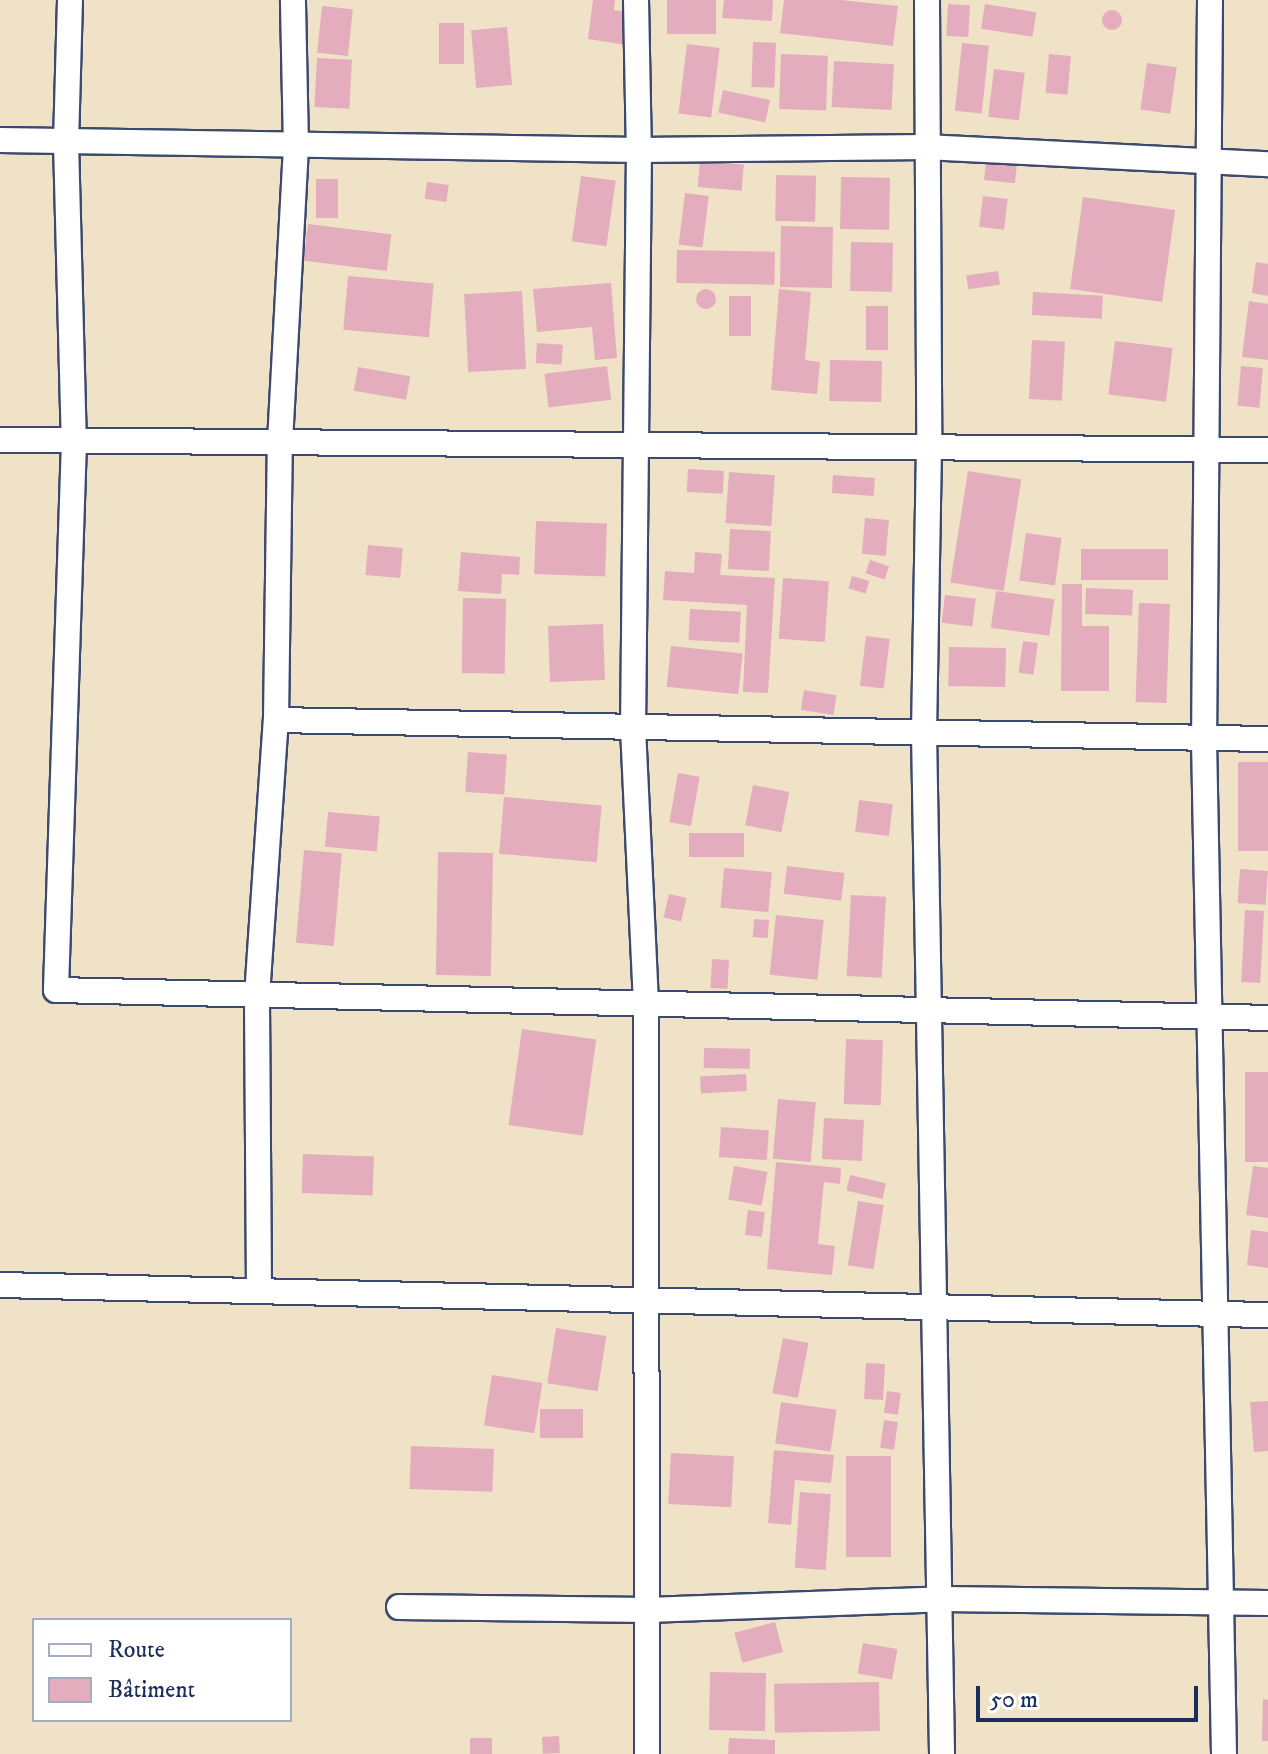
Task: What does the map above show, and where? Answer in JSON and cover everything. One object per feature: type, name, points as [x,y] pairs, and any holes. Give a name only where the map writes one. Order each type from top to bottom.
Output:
[{"type":"street","points":[[70,0],[66,142],[74,441],[56,990],[1268,1018]]},
{"type":"street","points":[[259,1289],[257,996],[276,720],[280,442],[296,147],[293,0]]},
{"type":"street","points":[[636,0],[639,150],[633,728],[646,1005],[647,1754]]},
{"type":"street","points":[[927,0],[929,447],[924,732],[933,1307],[942,1599],[942,1754]]},
{"type":"street","points":[[1210,0],[1204,740],[1224,1754]]},
{"type":"street","points":[[0,140],[639,150],[927,147],[1268,164]]},
{"type":"street","points":[[0,440],[1268,450]]},
{"type":"street","points":[[276,720],[1268,739]]},
{"type":"street","points":[[0,1285],[1268,1315]]},
{"type":"street","points":[[399,1607],[648,1610],[942,1599],[1268,1603]]},
{"type":"building","points":[[593,0],[615,0],[614,10],[631,13],[627,45],[588,39]]},
{"type":"building","points":[[667,0],[716,0],[716,34],[667,34]]},
{"type":"building","points":[[724,0],[773,0],[772,21],[722,18]]},
{"type":"building","points":[[784,0],[841,0],[898,6],[893,46],[780,33]]},
{"type":"building","points":[[948,4],[970,5],[968,37],[946,36]]},
{"type":"building","points":[[985,4],[1036,12],[1032,37],[981,29]]},
{"type":"building","points":[[322,6],[353,9],[348,56],[317,53]]},
{"type":"building","points":[[1108,10],[1116,10],[1122,20],[1116,30],[1108,30],[1102,24],[1102,16]]},
{"type":"building","points":[[439,23],[464,23],[464,64],[439,64]]},
{"type":"building","points":[[507,27],[512,85],[476,88],[471,30]]},
{"type":"building","points":[[753,42],[776,43],[774,88],[751,87]]},
{"type":"building","points":[[962,43],[989,46],[982,113],[955,111]]},
{"type":"building","points":[[687,44],[720,48],[711,117],[678,113]]},
{"type":"building","points":[[781,54],[828,56],[826,111],[779,109]]},
{"type":"building","points":[[1049,54],[1071,56],[1068,95],[1046,93]]},
{"type":"building","points":[[317,58],[352,60],[349,109],[314,107]]},
{"type":"building","points":[[834,61],[894,64],[892,110],[832,107]]},
{"type":"building","points":[[1147,63],[1177,67],[1170,114],[1140,110]]},
{"type":"building","points":[[994,69],[1025,73],[1019,120],[988,117]]},
{"type":"building","points":[[723,90],[770,100],[765,122],[718,112]]},
{"type":"building","points":[[700,161],[744,165],[742,191],[698,187]]},
{"type":"building","points":[[986,162],[1017,165],[1015,183],[984,180]]},
{"type":"building","points":[[776,175],[816,176],[815,222],[775,221]]},
{"type":"building","points":[[581,176],[616,181],[606,246],[572,241]]},
{"type":"building","points":[[841,177],[890,178],[889,230],[840,229]]},
{"type":"building","points":[[316,179],[338,179],[338,218],[316,218]]},
{"type":"building","points":[[427,182],[449,185],[446,202],[425,199]]},
{"type":"building","points":[[685,193],[709,196],[702,248],[679,245]]},
{"type":"building","points":[[983,196],[1008,199],[1004,230],[979,227]]},
{"type":"building","points":[[1083,197],[1175,210],[1162,302],[1070,289]]},
{"type":"building","points":[[308,224],[391,234],[387,271],[303,261]]},
{"type":"building","points":[[781,226],[833,227],[832,288],[780,287]]},
{"type":"building","points":[[851,242],[893,243],[892,292],[850,291]]},
{"type":"building","points":[[677,250],[775,252],[774,285],[676,283]]},
{"type":"building","points":[[1256,262],[1268,264],[1268,296],[1252,293]]},
{"type":"building","points":[[998,271],[1000,285],[968,289],[966,275]]},
{"type":"building","points":[[348,276],[434,283],[429,337],[343,330]]},
{"type":"building","points":[[611,283],[617,358],[595,360],[592,327],[537,332],[533,289]]},
{"type":"building","points":[[706,289],[713,292],[716,299],[713,306],[706,309],[699,306],[696,299],[699,292]]},
{"type":"building","points":[[779,289],[811,292],[805,360],[820,362],[817,394],[771,390]]},
{"type":"building","points":[[522,291],[526,369],[468,372],[464,294]]},
{"type":"building","points":[[1033,292],[1103,296],[1102,319],[1032,315]]},
{"type":"building","points":[[729,296],[751,296],[751,336],[729,336]]},
{"type":"building","points":[[1249,301],[1268,304],[1268,360],[1242,357]]},
{"type":"building","points":[[866,306],[888,306],[888,350],[866,350]]},
{"type":"building","points":[[1032,340],[1065,342],[1062,401],[1029,399]]},
{"type":"building","points":[[1115,341],[1173,348],[1166,402],[1108,395]]},
{"type":"building","points":[[537,343],[563,345],[562,365],[536,363]]},
{"type":"building","points":[[830,360],[882,361],[881,402],[829,401]]},
{"type":"building","points":[[607,366],[611,400],[549,407],[544,374]]},
{"type":"building","points":[[1241,366],[1263,368],[1259,408],[1238,406]]},
{"type":"building","points":[[358,367],[410,376],[406,400],[354,391]]},
{"type":"building","points":[[688,469],[724,471],[723,494],[687,492]]},
{"type":"building","points":[[968,471],[1021,479],[1004,591],[950,583]]},
{"type":"building","points":[[729,472],[775,475],[771,526],[725,523]]},
{"type":"building","points":[[833,475],[875,478],[874,496],[832,493]]},
{"type":"building","points":[[865,518],[889,520],[886,556],[862,554]]},
{"type":"building","points":[[536,521],[607,523],[605,576],[534,574]]},
{"type":"building","points":[[730,529],[771,531],[769,571],[728,569]]},
{"type":"building","points":[[1026,533],[1062,538],[1055,586],[1019,581]]},
{"type":"building","points":[[368,545],[403,548],[400,578],[365,575]]},
{"type":"building","points":[[1081,549],[1168,549],[1168,580],[1081,580]]},
{"type":"building","points":[[461,552],[520,557],[519,575],[502,574],[501,594],[458,591]]},
{"type":"building","points":[[695,552],[722,554],[720,575],[775,578],[768,693],[743,692],[747,605],[663,600],[665,571],[694,573]]},
{"type":"building","points":[[870,560],[889,566],[885,579],[866,573]]},
{"type":"building","points":[[852,576],[869,581],[866,593],[848,588]]},
{"type":"building","points":[[783,578],[829,581],[825,642],[779,639]]},
{"type":"building","points":[[1062,584],[1082,584],[1082,626],[1109,626],[1109,691],[1061,691]]},
{"type":"building","points":[[1086,588],[1133,590],[1132,616],[1085,614]]},
{"type":"building","points":[[996,591],[1054,599],[1049,636],[991,628]]},
{"type":"building","points":[[945,595],[976,599],[972,627],[942,623]]},
{"type":"building","points":[[463,598],[506,599],[505,674],[462,673]]},
{"type":"building","points":[[1139,603],[1170,604],[1167,703],[1136,702]]},
{"type":"building","points":[[690,609],[741,612],[739,643],[688,640]]},
{"type":"building","points":[[603,624],[605,680],[550,682],[548,626]]},
{"type":"building","points":[[866,636],[890,639],[884,689],[860,686]]},
{"type":"building","points":[[1023,641],[1038,643],[1033,675],[1019,673]]},
{"type":"building","points":[[671,646],[743,654],[738,694],[667,687]]},
{"type":"building","points":[[949,647],[1006,648],[1005,687],[948,686]]},
{"type":"building","points":[[804,690],[837,695],[833,715],[801,710]]},
{"type":"building","points":[[468,752],[507,755],[504,795],[465,792]]},
{"type":"building","points":[[1238,762],[1268,762],[1268,851],[1238,851]]},
{"type":"building","points":[[678,773],[700,777],[691,826],[669,822]]},
{"type":"building","points":[[753,785],[789,792],[781,832],[745,825]]},
{"type":"building","points":[[504,797],[602,806],[597,862],[499,854]]},
{"type":"building","points":[[859,800],[893,804],[889,836],[855,832]]},
{"type":"building","points":[[328,812],[380,817],[377,851],[325,847]]},
{"type":"building","points":[[689,833],[744,833],[744,857],[689,857]]},
{"type":"building","points":[[304,850],[342,853],[334,946],[296,943]]},
{"type":"building","points":[[438,852],[493,853],[491,976],[436,975]]},
{"type":"building","points":[[787,866],[845,873],[841,901],[784,894]]},
{"type":"building","points":[[724,868],[772,872],[768,912],[721,908]]},
{"type":"building","points":[[1240,869],[1268,871],[1266,905],[1238,903]]},
{"type":"building","points":[[669,894],[687,898],[681,921],[664,917]]},
{"type":"building","points":[[851,895],[886,897],[882,978],[847,976]]},
{"type":"building","points":[[1245,910],[1264,911],[1260,983],[1241,982]]},
{"type":"building","points":[[776,915],[824,920],[817,980],[770,975]]},
{"type":"building","points":[[754,919],[769,920],[768,938],[753,937]]},
{"type":"building","points":[[712,959],[729,960],[727,989],[710,988]]},
{"type":"building","points":[[522,1029],[596,1039],[583,1135],[509,1125]]},
{"type":"building","points":[[846,1039],[883,1040],[881,1105],[844,1104]]},
{"type":"building","points":[[704,1048],[750,1049],[750,1069],[704,1068]]},
{"type":"building","points":[[1245,1072],[1268,1072],[1268,1162],[1245,1162]]},
{"type":"building","points":[[746,1074],[747,1091],[701,1093],[700,1076]]},
{"type":"building","points":[[778,1099],[816,1102],[811,1162],[773,1159]]},
{"type":"building","points":[[824,1118],[864,1120],[862,1161],[822,1159]]},
{"type":"building","points":[[721,1127],[769,1130],[767,1160],[719,1157]]},
{"type":"building","points":[[303,1154],[374,1156],[373,1195],[302,1193]]},
{"type":"building","points":[[776,1162],[841,1168],[840,1184],[824,1182],[818,1244],[835,1246],[832,1275],[767,1269]]},
{"type":"building","points":[[734,1166],[767,1172],[762,1205],[728,1199]]},
{"type":"building","points":[[1253,1166],[1268,1168],[1268,1218],[1246,1215]]},
{"type":"building","points":[[850,1175],[886,1183],[882,1199],[846,1191]]},
{"type":"building","points":[[858,1201],[884,1205],[874,1269],[848,1265]]},
{"type":"building","points":[[748,1210],[765,1212],[762,1237],[745,1235]]},
{"type":"building","points":[[1251,1230],[1268,1232],[1268,1268],[1247,1265]]},
{"type":"building","points":[[556,1328],[606,1336],[598,1391],[547,1383]]},
{"type":"building","points":[[783,1338],[809,1343],[798,1398],[772,1393]]},
{"type":"building","points":[[866,1363],[885,1364],[883,1400],[864,1399]]},
{"type":"building","points":[[492,1375],[542,1383],[534,1433],[484,1425]]},
{"type":"building","points":[[887,1391],[901,1393],[898,1415],[884,1413]]},
{"type":"building","points":[[1268,1401],[1268,1451],[1254,1452],[1250,1402]]},
{"type":"building","points":[[781,1402],[836,1410],[831,1451],[775,1444]]},
{"type":"building","points":[[540,1409],[583,1409],[583,1438],[540,1438]]},
{"type":"building","points":[[884,1420],[898,1422],[894,1450],[880,1448]]},
{"type":"building","points":[[411,1446],[494,1449],[492,1492],[409,1489]]},
{"type":"building","points":[[774,1450],[834,1455],[831,1483],[795,1480],[791,1525],[768,1523]]},
{"type":"building","points":[[671,1453],[734,1456],[731,1507],[668,1504]]},
{"type":"building","points":[[846,1456],[891,1456],[891,1557],[846,1557]]},
{"type":"building","points":[[800,1492],[831,1494],[826,1570],[795,1568]]},
{"type":"building","points":[[775,1622],[783,1652],[742,1663],[734,1633]]},
{"type":"building","points":[[863,1643],[897,1649],[892,1680],[858,1674]]},
{"type":"building","points":[[710,1672],[766,1673],[765,1731],[709,1730]]},
{"type":"building","points":[[879,1682],[880,1731],[775,1733],[774,1684]]},
{"type":"building","points":[[1263,1699],[1268,1700],[1268,1741],[1262,1741]]},
{"type":"building","points":[[559,1736],[560,1753],[543,1754],[542,1737]]},
{"type":"building","points":[[470,1738],[492,1738],[492,1754],[470,1754]]},
{"type":"building","points":[[729,1738],[775,1740],[775,1754],[728,1754]]}]
